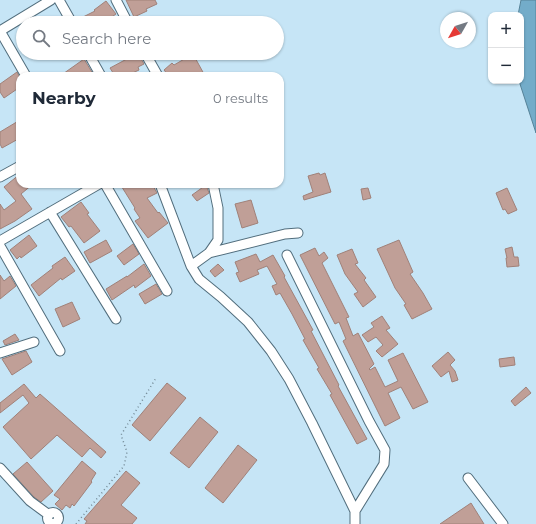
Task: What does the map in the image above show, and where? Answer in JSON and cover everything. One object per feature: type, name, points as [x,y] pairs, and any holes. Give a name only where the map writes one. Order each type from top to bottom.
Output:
[{"type":"street","points":[[25,16],[51,0]]},
{"type":"street","points":[[59,0],[68,16]]},
{"type":"street","points":[[116,0],[124,16]]},
{"type":"street","points":[[16,21],[0,31],[16,59]]},
{"type":"street","points":[[17,60],[24,72]]},
{"type":"street","points":[[92,60],[99,72]]},
{"type":"street","points":[[149,60],[156,72]]},
{"type":"street","points":[[2,173],[16,168]]},
{"type":"street","points":[[0,241],[92,188]]},
{"type":"street","points":[[107,188],[167,291]]},
{"type":"street","points":[[162,188],[192,266],[199,279],[222,297],[248,322],[271,351],[289,379],[355,511],[355,524]]},
{"type":"street","points":[[192,266],[209,253],[218,240],[218,208],[214,188]]},
{"type":"street","points":[[50,212],[116,319]]},
{"type":"street","points":[[209,253],[298,232]]},
{"type":"street","points":[[0,246],[60,351]]},
{"type":"street","points":[[287,255],[362,407],[385,450],[384,464],[355,511]]},
{"type":"street","points":[[0,353],[34,342]]},
{"type":"street","points":[[0,468],[30,501],[52,521]]},
{"type":"street","points":[[468,478],[502,524]]},
{"type":"path","points":[[76,524],[124,466],[127,452],[121,435],[156,378]]},
{"type":"water","points":[[521,0],[536,0],[536,133],[520,84],[524,84],[524,12],[519,12]]},
{"type":"building","points":[[126,0],[155,0],[157,4],[146,9],[147,11],[134,16]]},
{"type":"building","points":[[106,1],[116,14],[113,16],[85,16],[95,11],[94,10]]},
{"type":"building","points":[[85,60],[92,72],[66,72]]},
{"type":"building","points":[[125,60],[142,60],[144,64],[138,67],[139,70],[135,72],[112,72],[110,68]]},
{"type":"building","points":[[183,60],[196,60],[203,72],[166,72],[164,70],[172,63],[174,65]]},
{"type":"building","points":[[16,73],[16,90],[4,98],[0,92],[0,84]]},
{"type":"building","points":[[16,122],[16,140],[2,148],[0,144],[0,132]]},
{"type":"building","points":[[319,173],[320,175],[325,173],[331,192],[304,200],[303,196],[313,192],[308,176]]},
{"type":"building","points":[[16,177],[16,188],[28,188],[21,194],[32,209],[0,229],[0,204],[4,210],[16,201],[4,187]]},
{"type":"building","points":[[122,188],[154,188],[157,193],[147,198],[158,213],[159,212],[168,223],[148,238],[135,221],[140,218],[134,209],[135,208]]},
{"type":"building","points":[[202,188],[207,188],[209,193],[197,201],[192,195]]},
{"type":"building","points":[[368,188],[371,198],[363,200],[361,189]]},
{"type":"building","points":[[507,188],[517,210],[508,214],[505,209],[503,210],[496,193]]},
{"type":"building","points":[[251,200],[258,223],[242,228],[235,204]]},
{"type":"building","points":[[81,202],[89,213],[87,214],[100,231],[84,243],[71,226],[69,227],[61,217]]},
{"type":"building","points":[[29,235],[37,246],[21,258],[20,256],[17,259],[10,250]]},
{"type":"building","points":[[106,240],[112,251],[90,263],[84,252]]},
{"type":"building","points":[[399,240],[413,272],[410,274],[432,309],[412,319],[404,305],[406,304],[395,288],[377,249]]},
{"type":"building","points":[[133,244],[139,254],[124,265],[117,256]]},
{"type":"building","points":[[512,247],[514,257],[518,257],[519,266],[507,267],[505,249]]},
{"type":"building","points":[[315,248],[319,256],[324,252],[328,258],[322,263],[349,317],[346,318],[353,336],[358,333],[374,364],[369,369],[370,370],[375,367],[385,387],[398,381],[388,360],[403,353],[428,402],[413,409],[401,387],[388,393],[400,418],[385,426],[343,341],[346,339],[339,322],[335,324],[300,255]]},
{"type":"building","points":[[352,249],[358,263],[355,264],[366,278],[364,280],[376,297],[363,307],[354,294],[358,292],[345,274],[337,255]]},
{"type":"building","points":[[256,254],[260,262],[273,255],[313,330],[311,331],[339,385],[338,386],[367,439],[357,444],[330,395],[332,394],[317,369],[319,368],[303,340],[305,339],[292,314],[280,293],[276,295],[272,286],[277,284],[267,266],[257,270],[259,274],[240,282],[236,273],[239,272],[235,262]]},
{"type":"building","points":[[65,257],[75,271],[62,280],[61,278],[39,296],[31,285],[53,268],[52,266]]},
{"type":"building","points":[[144,264],[151,276],[135,288],[134,285],[112,300],[106,289],[127,277]]},
{"type":"building","points":[[218,264],[224,270],[215,277],[210,271]]},
{"type":"building","points":[[0,275],[4,281],[10,276],[16,286],[0,299]]},
{"type":"building","points":[[156,284],[162,294],[145,304],[139,294]]},
{"type":"building","points":[[72,302],[80,319],[63,327],[55,309]]},
{"type":"building","points":[[382,316],[390,328],[386,330],[398,344],[382,357],[376,351],[383,345],[376,337],[368,342],[362,335],[374,327],[371,323]]},
{"type":"building","points":[[15,334],[19,340],[5,345],[3,341]]},
{"type":"building","points":[[26,351],[32,362],[12,375],[2,359]]},
{"type":"building","points":[[448,352],[455,360],[450,365],[455,371],[458,380],[452,382],[449,371],[441,377],[432,366]]},
{"type":"building","points":[[514,357],[515,365],[500,367],[499,359]]},
{"type":"building","points":[[167,383],[186,398],[150,441],[132,425]]},
{"type":"building","points":[[24,384],[36,398],[40,394],[106,452],[101,458],[90,448],[82,457],[57,435],[31,459],[3,427],[29,403],[23,395],[0,413],[0,403]]},
{"type":"building","points":[[526,387],[531,393],[515,406],[511,401]]},
{"type":"building","points":[[200,417],[218,432],[189,468],[170,453]]},
{"type":"building","points":[[238,445],[257,460],[223,503],[205,488]]},
{"type":"building","points":[[82,461],[96,473],[91,481],[92,482],[74,506],[72,504],[70,508],[66,505],[62,510],[55,504],[60,499],[54,495]]},
{"type":"building","points":[[27,462],[53,491],[41,502],[34,497],[13,474]]},
{"type":"building","points":[[126,471],[140,483],[121,505],[137,518],[132,524],[85,524],[87,521],[84,519]]},
{"type":"building","points":[[471,503],[484,524],[440,524]]}]
